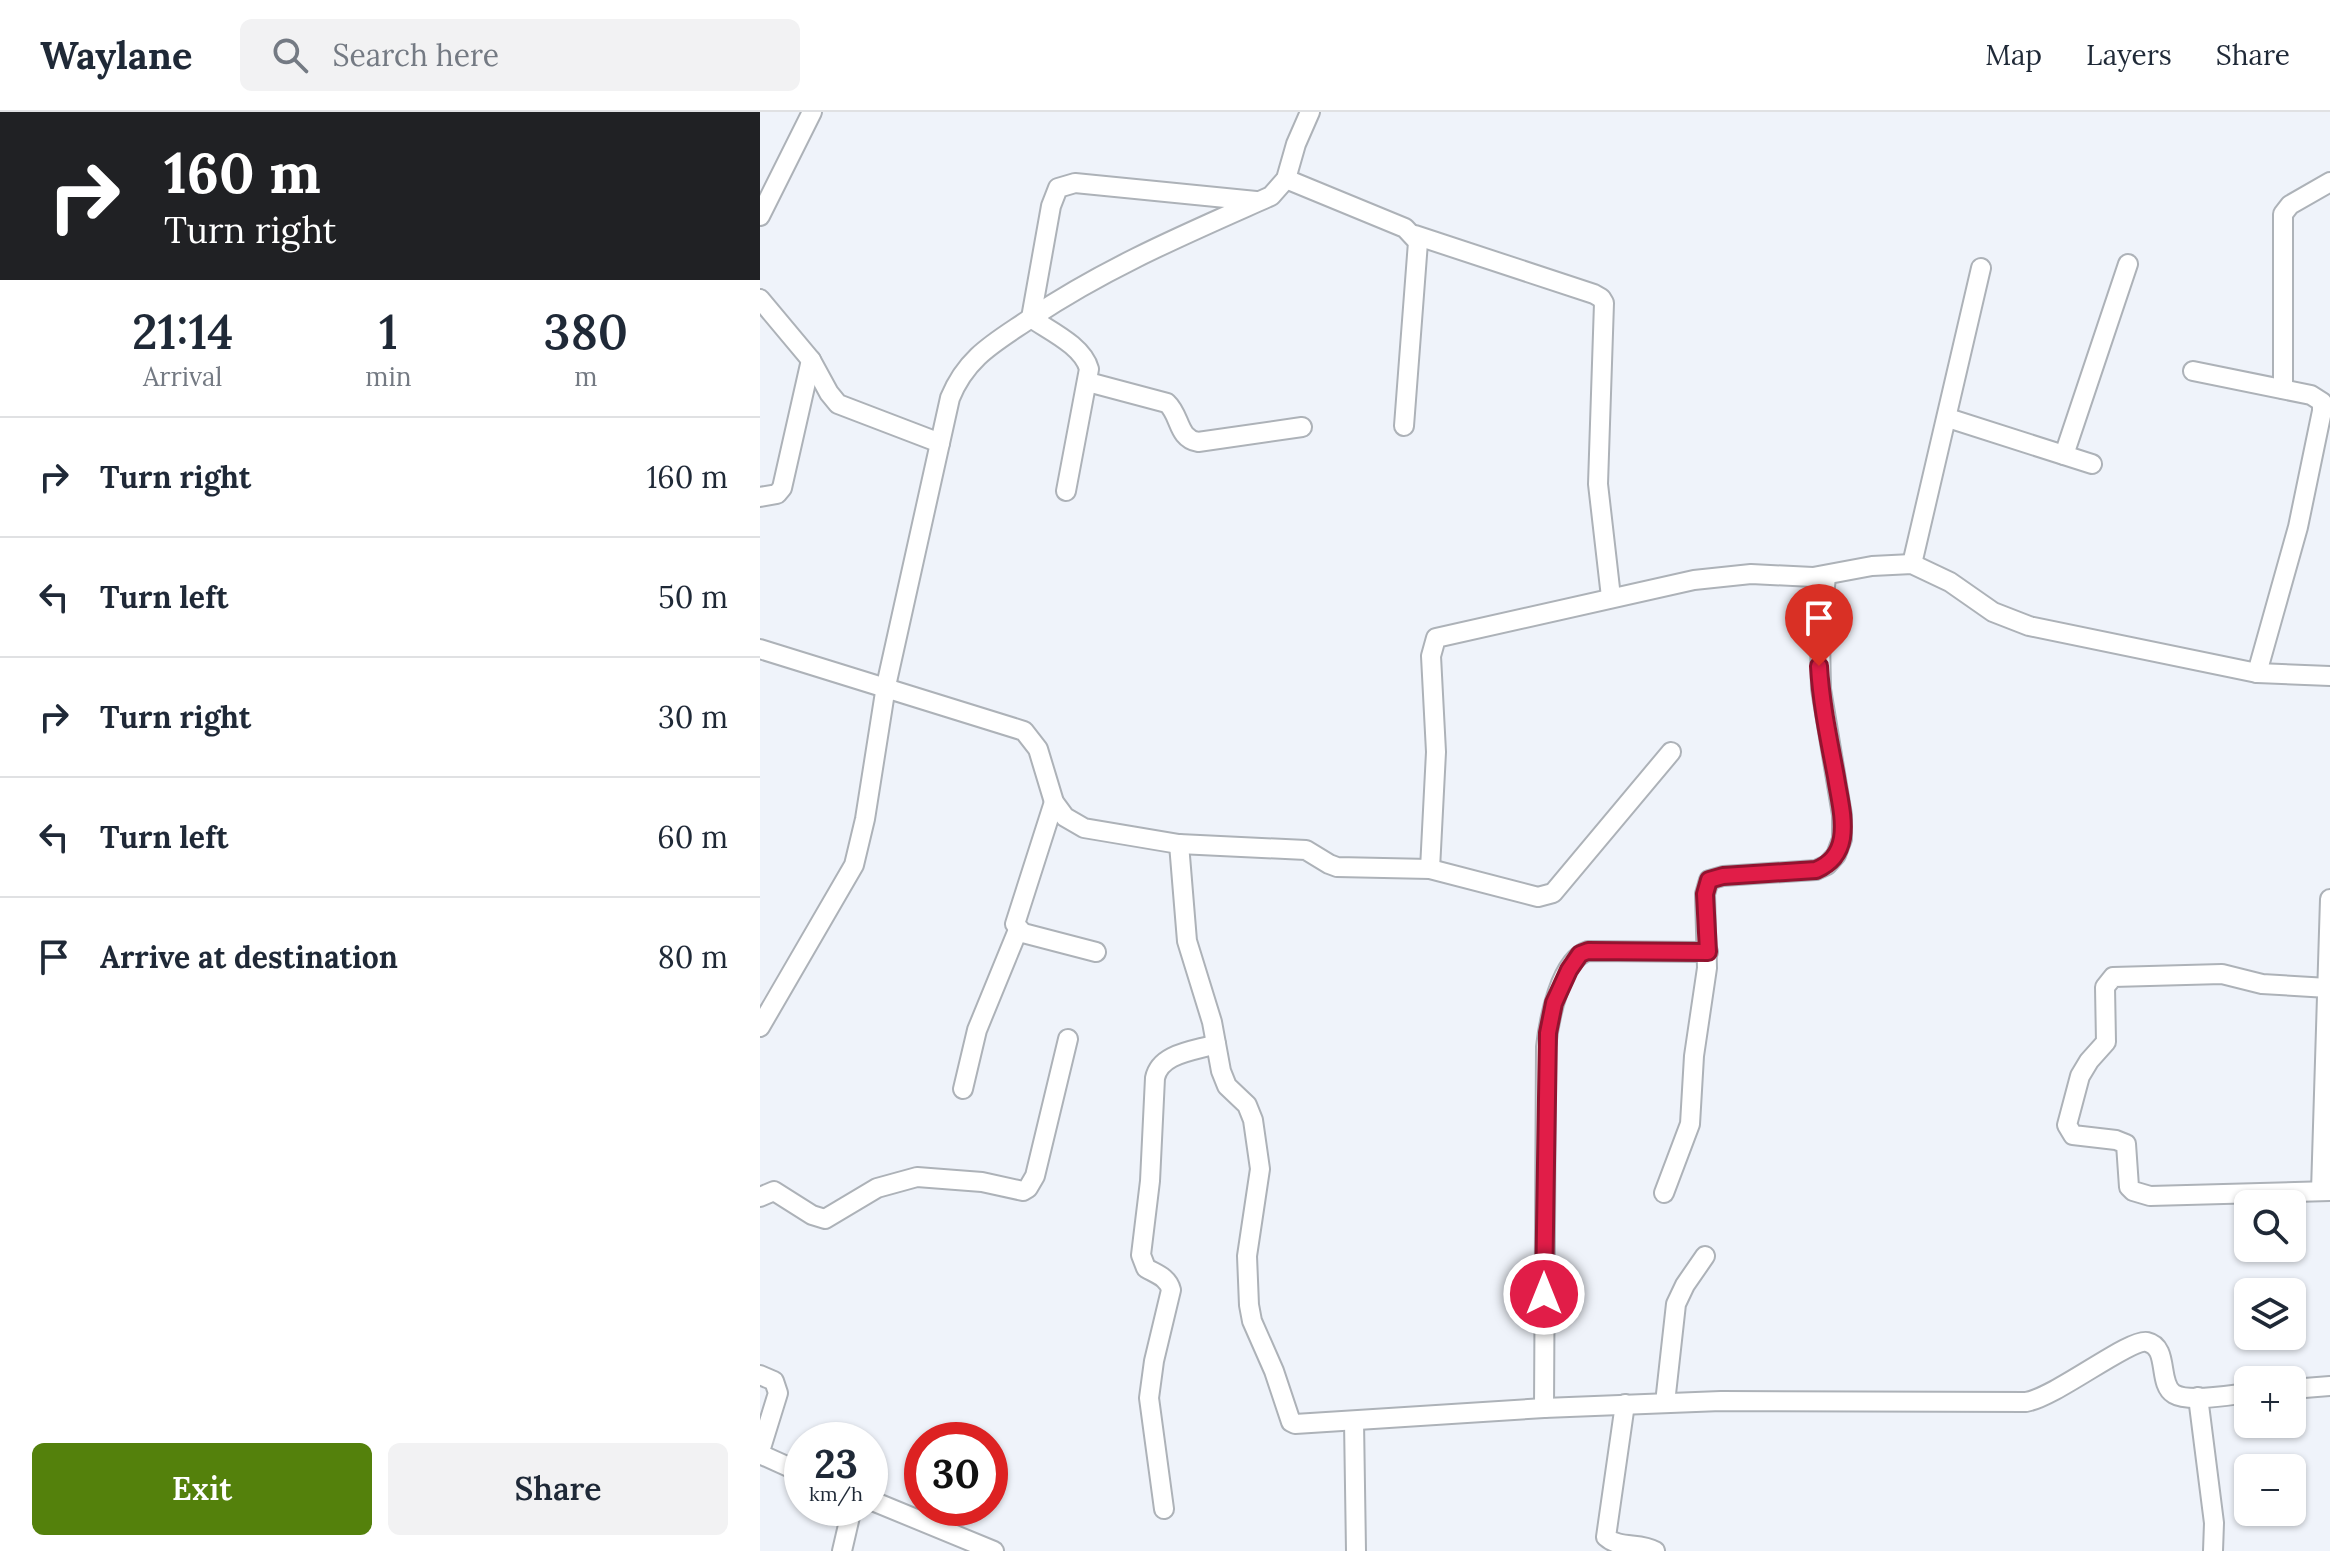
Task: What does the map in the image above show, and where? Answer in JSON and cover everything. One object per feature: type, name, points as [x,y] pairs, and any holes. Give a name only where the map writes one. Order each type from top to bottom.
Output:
[{"type":"street","points":[[760,216],[812,112]]},
{"type":"street","points":[[760,1027],[854,865],[865,819],[886,686],[950,398],[959,376],[989,346],[1062,297],[1119,265],[1271,196],[1286,179],[1310,112]]},
{"type":"street","points":[[1286,179],[1405,228],[1415,235],[1594,294],[1604,303],[1598,484],[1611,597]]},
{"type":"street","points":[[2283,389],[2283,214],[2290,205],[2330,182]]},
{"type":"street","points":[[1031,318],[1051,206],[1058,188],[1063,185],[1075,183],[1259,201]]},
{"type":"street","points":[[1404,426],[1419,250],[1415,235]]},
{"type":"street","points":[[2064,455],[2128,264]]},
{"type":"street","points":[[1912,564],[1981,268]]},
{"type":"street","points":[[760,299],[811,360],[838,404],[940,443]]},
{"type":"street","points":[[1031,318],[1084,356],[1089,369],[1066,491]]},
{"type":"street","points":[[760,497],[777,494],[782,488],[811,360]]},
{"type":"street","points":[[2193,371],[2318,397],[2322,402],[2295,539],[2257,673]]},
{"type":"street","points":[[1088,382],[1167,403],[1175,411],[1182,432],[1198,442],[1302,427]]},
{"type":"street","points":[[1948,418],[2092,464]]},
{"type":"street","points":[[1430,869],[1436,763],[1431,656],[1436,638],[1611,597],[1728,575],[1826,576],[1872,566],[1912,564],[1932,571],[2009,620],[2257,673],[2330,676]]},
{"type":"street","points":[[1664,1193],[1690,1124],[1694,1056],[1708,952],[1705,894],[1709,880],[1723,876],[1816,870],[1827,865],[1836,855],[1842,839],[1842,815],[1821,689],[1820,640],[1826,576]]},
{"type":"street","points":[[760,649],[1024,731],[1038,749],[1054,802],[1065,817],[1084,828],[1179,844],[1298,849],[1313,853],[1337,867],[1430,869],[1530,896],[1547,897],[1553,893],[1671,752]]},
{"type":"street","points":[[1054,802],[1015,924],[1018,930],[1096,952]]},
{"type":"street","points":[[1179,844],[1187,941],[1212,1022],[1227,1086],[1251,1112],[1259,1160],[1258,1188],[1247,1256],[1252,1321],[1274,1371],[1291,1422],[1302,1425],[1544,1408],[1771,1400],[1907,1404],[2026,1402],[2053,1394],[2138,1342],[2147,1342],[2155,1347],[2171,1392],[2183,1397],[2234,1394]]},
{"type":"street","points":[[2328,988],[2262,984],[2222,974],[2113,977],[2105,987],[2106,1042],[2084,1067],[2067,1125],[2073,1135],[2126,1144],[2129,1187],[2140,1194],[2325,1191],[2330,899]]},
{"type":"street","points":[[963,1089],[982,1014],[1018,930]]},
{"type":"street","points":[[1544,1408],[1546,1047],[1554,1003],[1573,962],[1588,951],[1708,952]]},
{"type":"street","points":[[760,1197],[774,1191],[812,1215],[825,1219],[877,1188],[917,1177],[982,1182],[1023,1191],[1035,1176],[1068,1039]]},
{"type":"street","points":[[1164,1509],[1149,1398],[1154,1361],[1171,1290],[1164,1278],[1146,1268],[1141,1255],[1150,1181],[1155,1078],[1157,1069],[1168,1059],[1216,1044]]},
{"type":"street","points":[[1665,1403],[1676,1304],[1705,1256]]},
{"type":"street","points":[[760,1375],[774,1381],[778,1393],[761,1448],[762,1455],[784,1465]]},
{"type":"street","points":[[2306,1388],[2330,1386]]},
{"type":"street","points":[[2198,1397],[2214,1523],[2213,1551]]},
{"type":"street","points":[[1625,1404],[1606,1537],[1615,1543],[1644,1546],[1655,1551]]},
{"type":"street","points":[[1354,1421],[1356,1551]]},
{"type":"street","points":[[888,1507],[994,1551]]},
{"type":"street","points":[[842,1551],[848,1526]]},
{"type":"route","points":[[1544,1294],[1546,1047],[1554,1003],[1573,962],[1588,951],[1708,952],[1705,894],[1709,880],[1723,876],[1816,870],[1827,865],[1836,855],[1842,839],[1842,815],[1819,666]]}]
